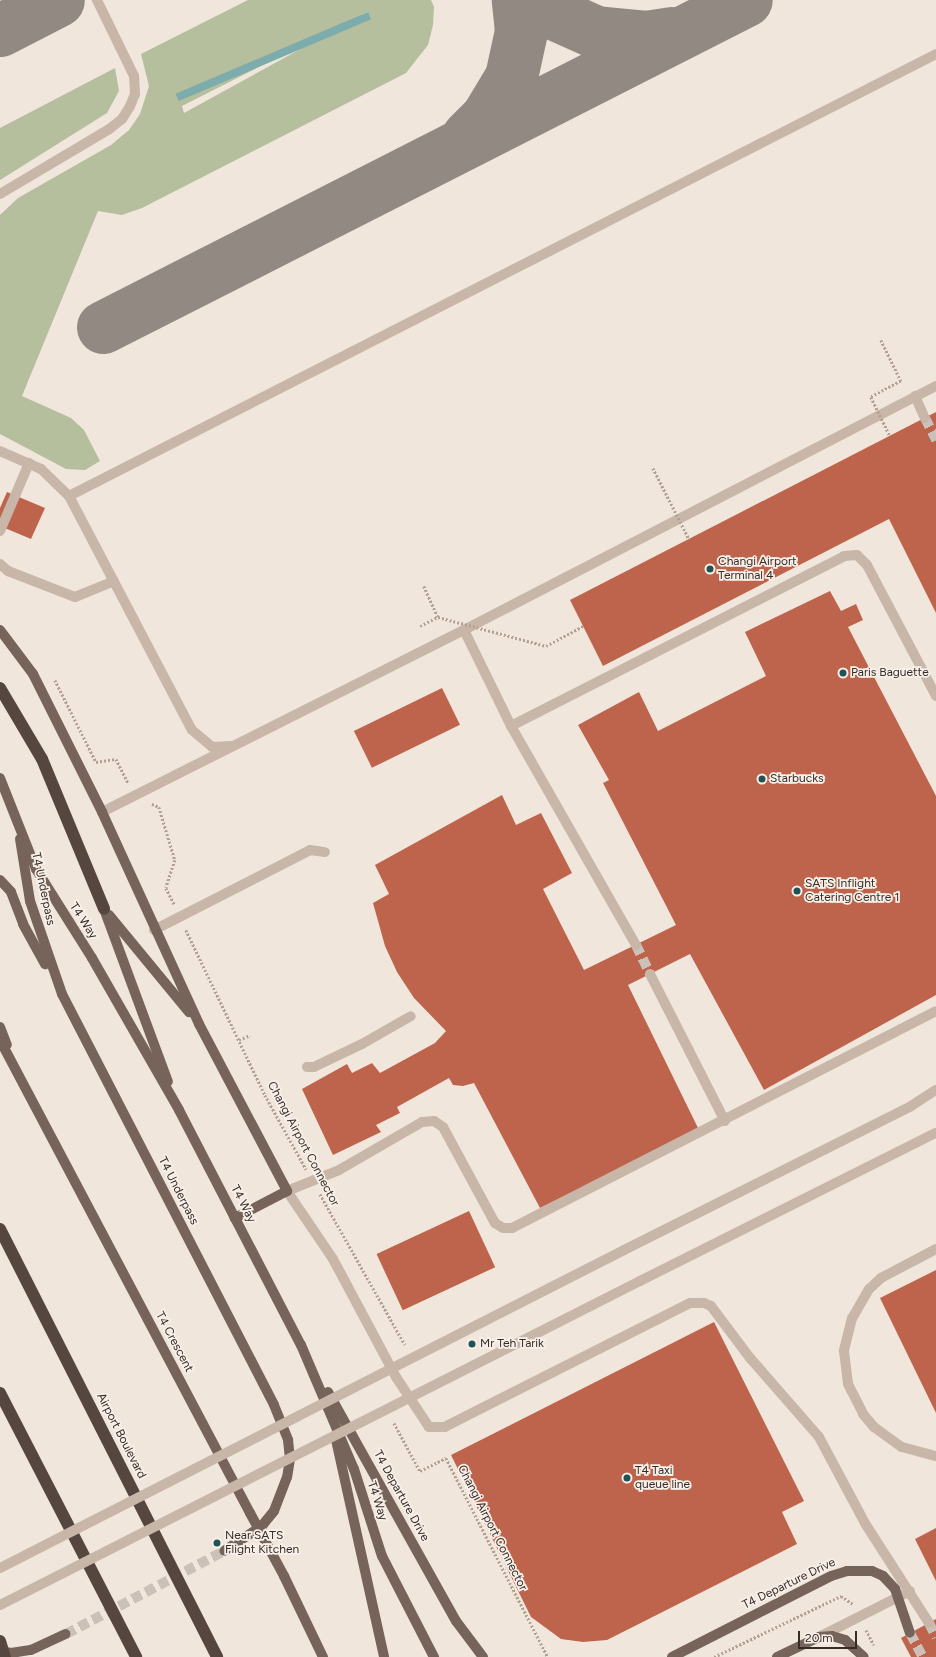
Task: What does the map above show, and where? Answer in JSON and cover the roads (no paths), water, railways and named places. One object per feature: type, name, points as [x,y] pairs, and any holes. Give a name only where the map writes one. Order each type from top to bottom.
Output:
[{"type":"highway","points":[[0,688],[42,760],[104,909]]},
{"type":"highway","name":"Airport Boulevard","points":[[0,1228],[217,1657]]},
{"type":"highway","points":[[0,1393],[136,1657]]},
{"type":"highway","points":[[0,1641],[6,1657]]},
{"type":"main road","points":[[0,630],[33,674],[102,812],[154,930],[198,1024],[287,1191],[235,1218]]},
{"type":"main road","name":"T4 Way","points":[[0,778],[39,876],[92,958],[179,1110],[301,1345],[330,1416],[354,1469],[382,1556],[434,1657]]},
{"type":"main road","name":"T4 Underpass","points":[[16,818],[30,901],[62,994],[274,1405],[288,1440],[290,1459],[287,1477],[274,1511],[262,1526],[224,1551]]},
{"type":"main road","points":[[0,880],[11,892],[23,924],[62,994]]},
{"type":"main road","points":[[104,909],[198,1024]]},
{"type":"main road","points":[[104,909],[179,1110]]},
{"type":"main road","points":[[0,1027],[18,1073]]},
{"type":"main road","name":"T4 Crescent","points":[[0,1040],[284,1576],[323,1657]]},
{"type":"main road","name":"T4 Departure Drive","points":[[301,1345],[432,1580],[456,1621],[483,1657]]},
{"type":"main road","points":[[330,1416],[384,1657]]},
{"type":"main road","name":"T4 Departure Drive","points":[[672,1657],[831,1576],[859,1569],[883,1576],[895,1589],[910,1633]]},
{"type":"main road","points":[[0,1651],[11,1653],[31,1650],[66,1634]]},
{"type":"main road","points":[[777,1657],[819,1637],[832,1636],[845,1640],[864,1657]]},
{"type":"lane","points":[[0,194],[108,130],[122,119],[130,106],[135,94],[134,76],[97,0]]},
{"type":"lane","points":[[69,496],[936,54]]},
{"type":"lane","points":[[102,812],[135,797],[464,630],[936,386]]},
{"type":"lane","points":[[915,396],[925,418]]},
{"type":"lane","points":[[0,451],[29,463],[53,478],[69,496],[192,730],[212,747],[240,743]]},
{"type":"lane","points":[[0,531],[29,463]]},
{"type":"lane","points":[[511,726],[844,556],[857,556],[867,565],[936,696]]},
{"type":"lane","points":[[0,564],[8,571],[75,597],[114,581]]},
{"type":"lane","points":[[464,630],[511,726],[636,945]]},
{"type":"lane","points":[[154,930],[310,850],[325,852]]},
{"type":"lane","points":[[650,974],[725,1121]]},
{"type":"lane","points":[[929,1623],[910,1591],[866,1525],[819,1437],[750,1358],[711,1306],[704,1303],[690,1303],[445,1427],[429,1427],[396,1377],[333,1259],[287,1191],[339,1170],[422,1122],[434,1121],[443,1127],[495,1223],[503,1228],[512,1228],[725,1121],[936,1011]]},
{"type":"lane","points":[[307,1067],[314,1067],[362,1044],[411,1016]]},
{"type":"lane","points":[[0,1568],[624,1250],[911,1106],[936,1090]]},
{"type":"lane","points":[[0,1605],[936,1133]]},
{"type":"lane","points":[[936,1249],[881,1278],[869,1289],[852,1318],[844,1351],[848,1384],[863,1414],[874,1427],[902,1447],[936,1456]]},
{"type":"lane","points":[[819,1637],[910,1591]]},
{"type":"water","points":[[368,12],[371,19],[179,101],[176,94]]},
{"type":"tunnel","points":[[925,418],[936,440]]},
{"type":"tunnel","points":[[636,945],[650,974]]},
{"type":"tunnel","points":[[66,1634],[224,1551]]},
{"type":"tunnel","points":[[929,1623],[936,1637]]},
{"type":"tunnel","points":[[910,1633],[923,1657]]},
{"type":"place","name":"Changi Airport Terminal 4","points":[[710,569]]},
{"type":"place","name":"Paris Baguette","points":[[843,673]]},
{"type":"place","name":"Starbucks","points":[[762,779]]},
{"type":"place","name":"SATS Inflight Catering Centre 1","points":[[797,891]]},
{"type":"place","name":"Mr Teh Tarik","points":[[472,1344]]},
{"type":"place","name":"T4 Taxi queue line","points":[[627,1478]]},
{"type":"place","name":"Near SATS Flight Kitchen","points":[[217,1543]]}]
